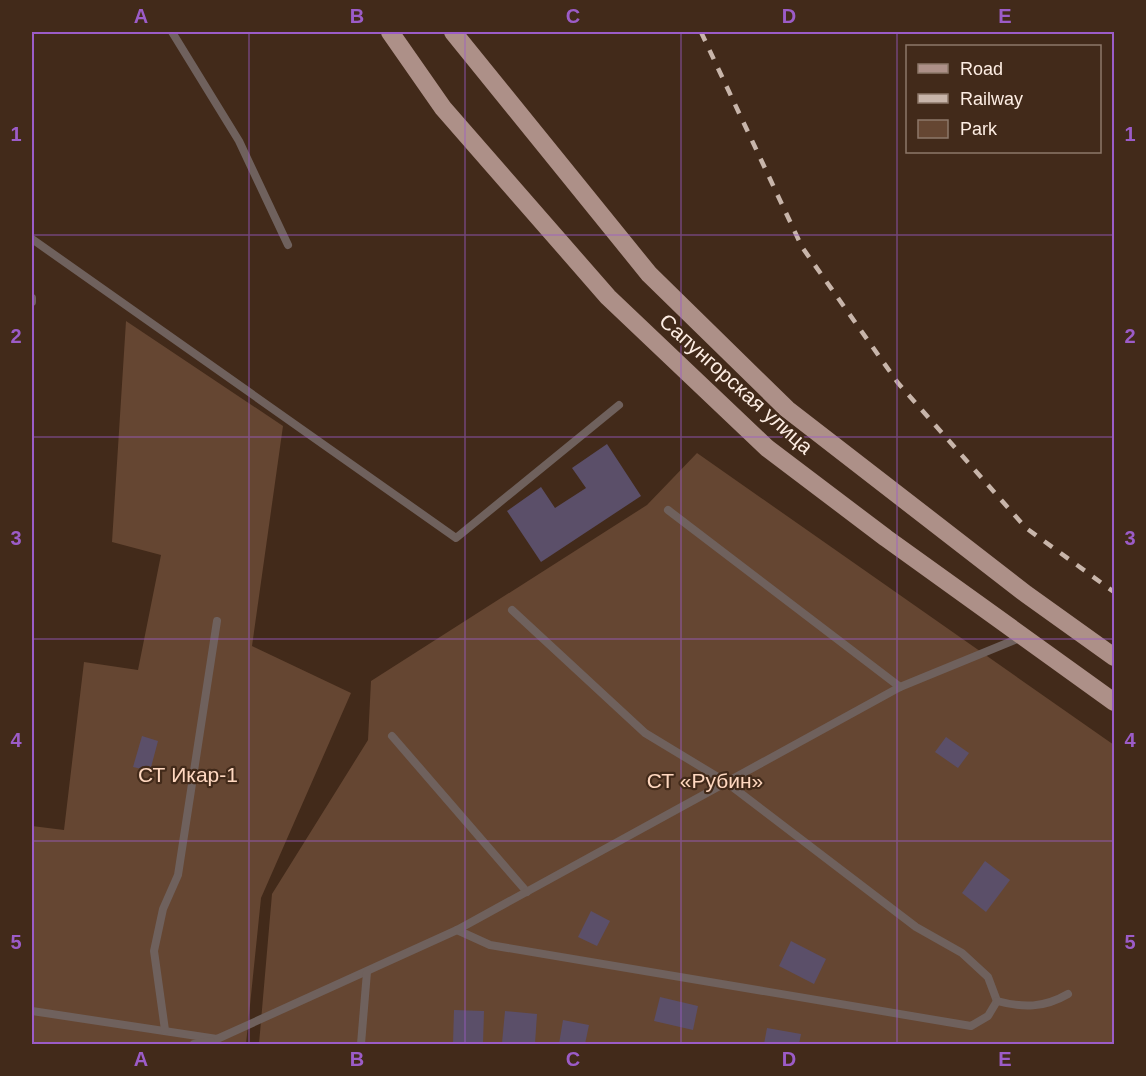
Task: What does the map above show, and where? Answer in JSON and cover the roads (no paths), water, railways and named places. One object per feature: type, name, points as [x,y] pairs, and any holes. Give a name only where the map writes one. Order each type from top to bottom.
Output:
[{"type":"main road","name":"Сапунгорская улица","points":[[390,32],[443,108],[608,297],[767,448],[1114,702]]},
{"type":"main road","name":"Сапунгорская улица","points":[[453,32],[649,274],[787,409],[1026,594],[1114,657]]},
{"type":"lane","points":[[172,32],[239,141],[288,245]]},
{"type":"lane","points":[[32,239],[456,538],[619,405]]},
{"type":"lane","points":[[668,510],[900,687]]},
{"type":"lane","points":[[512,610],[645,733],[726,782],[916,927],[962,953],[988,977],[997,1001]]},
{"type":"lane","points":[[165,1030],[154,951],[163,909],[178,875],[217,621]]},
{"type":"lane","points":[[194,1044],[217,1040],[457,930],[900,687],[1023,637]]},
{"type":"lane","points":[[392,736],[527,892]]},
{"type":"lane","points":[[457,930],[490,945],[971,1026],[988,1016],[997,1001]]},
{"type":"lane","points":[[361,1044],[367,972]]},
{"type":"lane","points":[[997,1001],[1020,1007],[1052,1003],[1068,994]]},
{"type":"lane","points":[[32,1011],[165,1030],[217,1040]]},
{"type":"railway","points":[[701,32],[802,247],[898,383],[1026,528],[1114,592]]},
{"type":"park label","name":"СТ Икар-1","points":[[188,775]]},
{"type":"park label","name":"СТ «Рубин»","points":[[705,781]]}]
